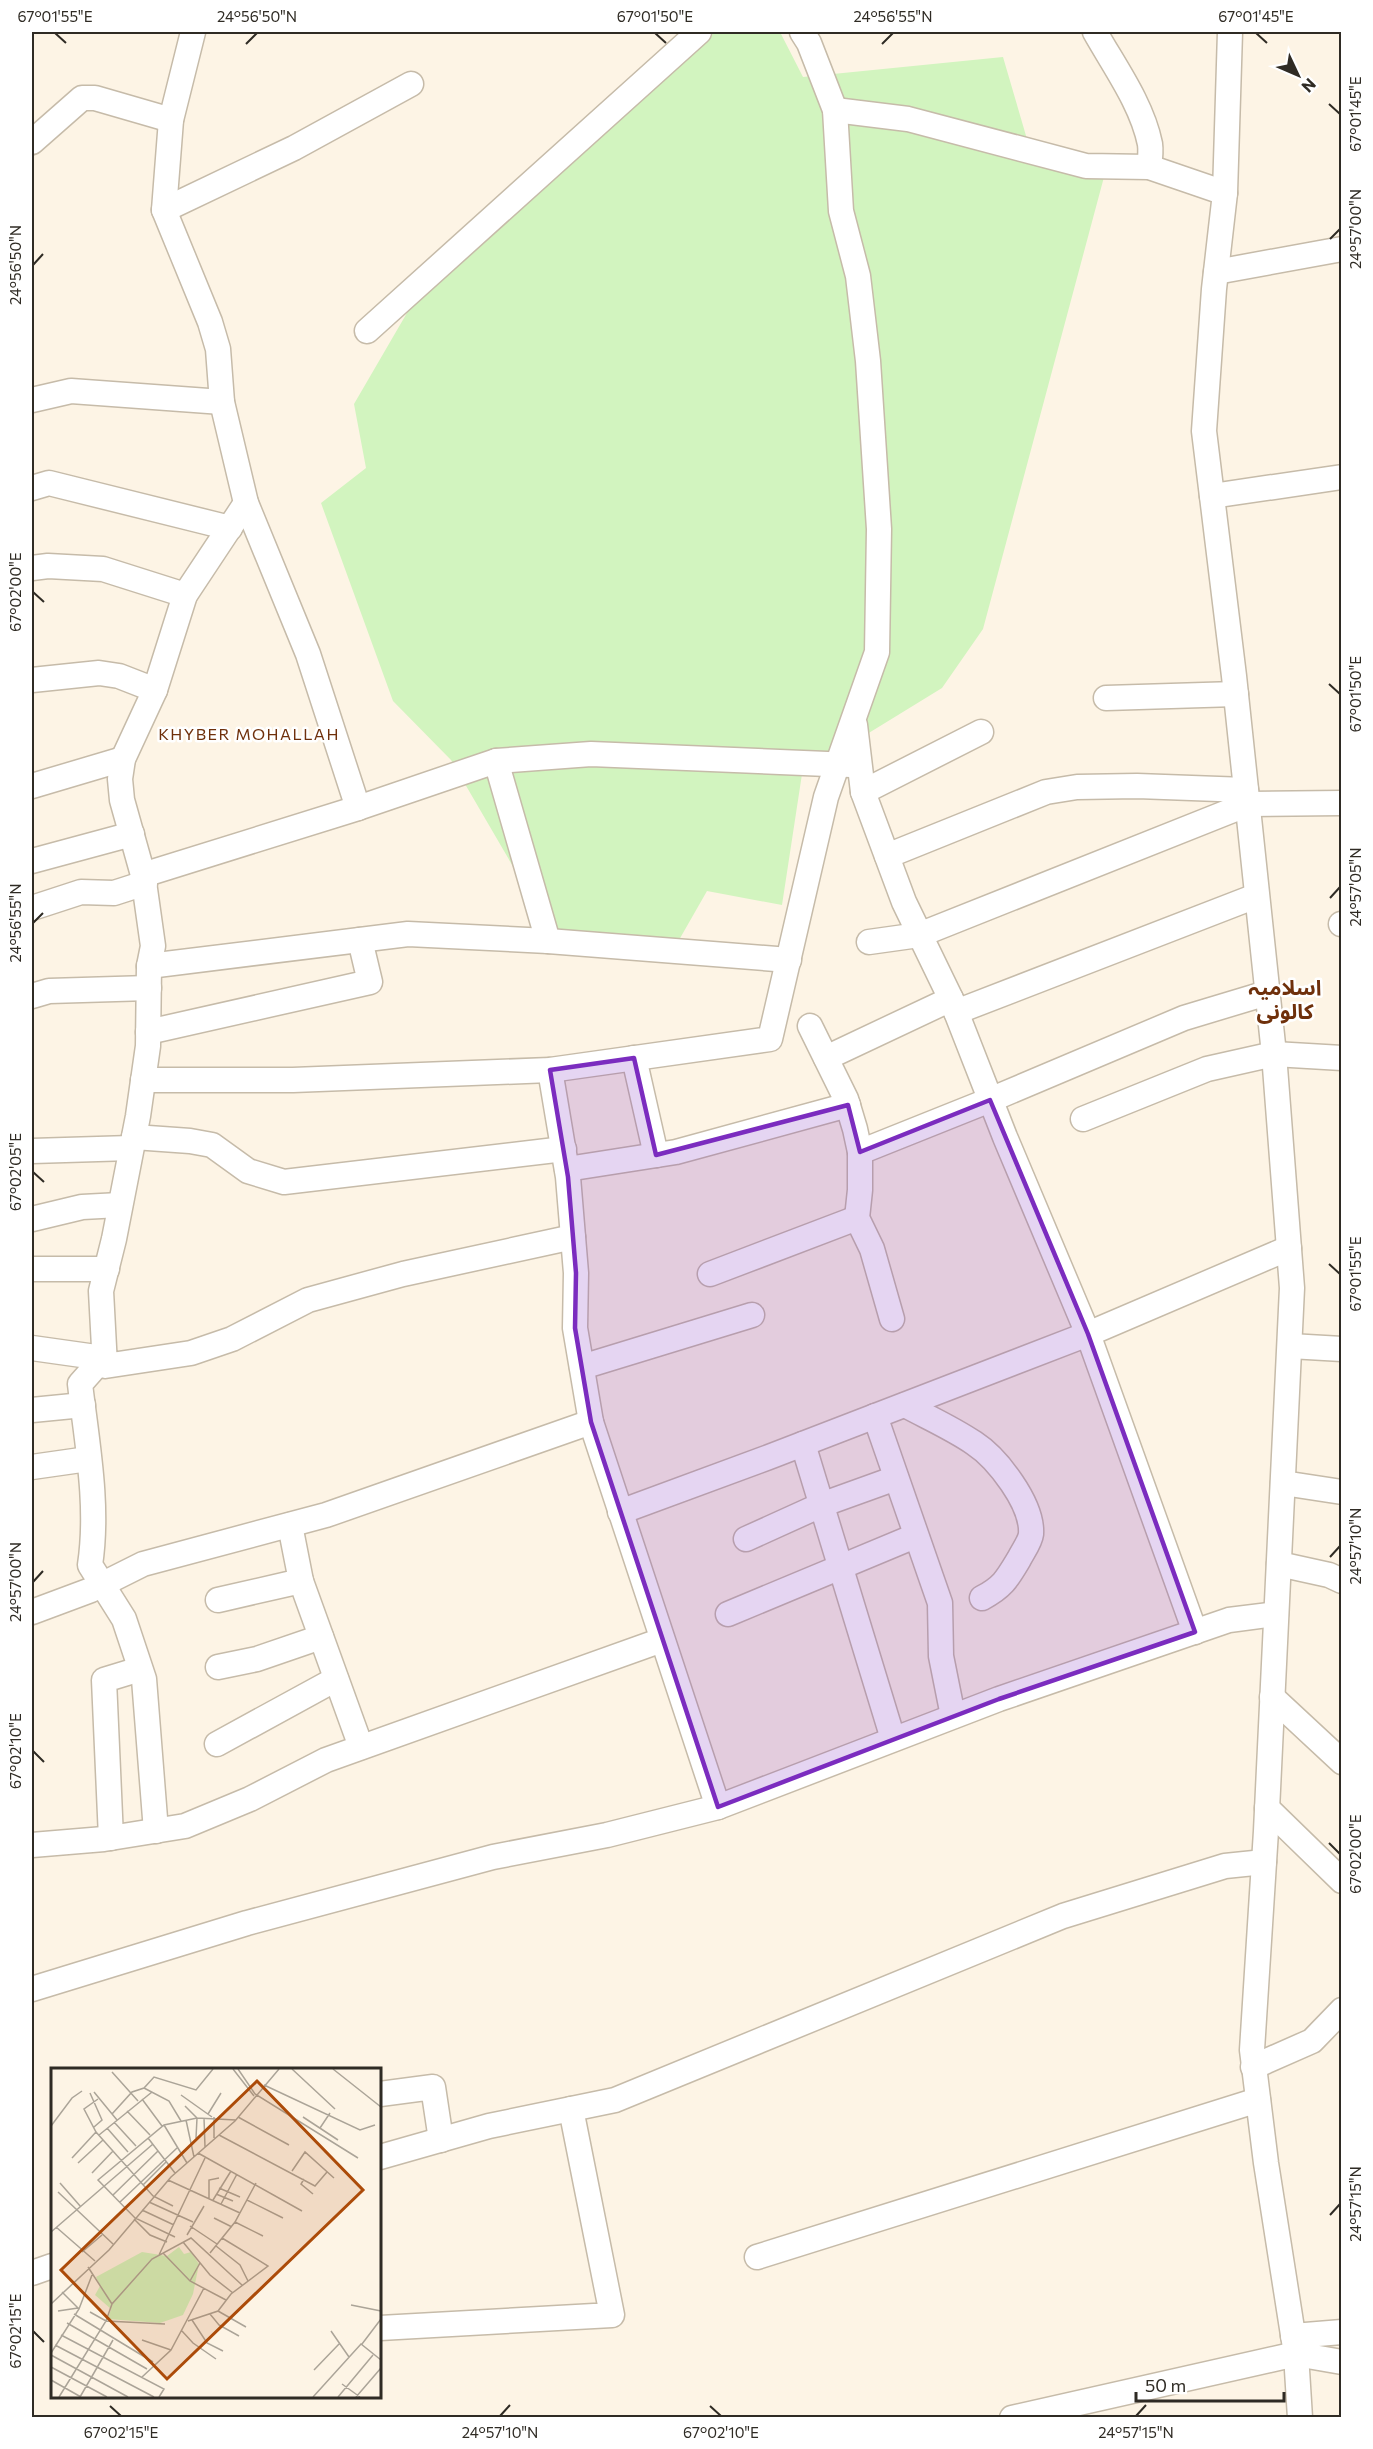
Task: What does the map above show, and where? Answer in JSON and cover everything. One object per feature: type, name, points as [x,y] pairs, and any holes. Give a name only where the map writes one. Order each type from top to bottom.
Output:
[{"type":"street","points":[[193,32],[171,120],[164,210],[210,322],[218,349],[222,402],[246,503],[308,654],[358,808]]},
{"type":"street","points":[[367,332],[699,32]]},
{"type":"street","points":[[143,1080],[293,1080],[550,1070],[770,1039],[826,797],[849,765],[855,719],[877,652],[879,529],[868,361],[858,276],[841,211],[835,110],[809,43],[802,32]]},
{"type":"street","points":[[1095,32],[1134,102],[1145,129],[1150,146],[1149,167]]},
{"type":"street","points":[[1230,32],[1225,193],[1216,272],[1204,432],[1236,694],[1274,1054],[1292,1288],[1267,1808],[1252,2050],[1294,2345],[1300,2418]]},
{"type":"street","points":[[164,210],[294,148],[411,84]]},
{"type":"street","points":[[32,142],[82,98],[95,98],[171,120]]},
{"type":"street","points":[[835,110],[908,118],[1086,166],[1149,167],[1225,193]]},
{"type":"street","points":[[1216,272],[1341,249]]},
{"type":"street","points":[[32,400],[71,391],[222,402]]},
{"type":"street","points":[[1212,496],[1341,477]]},
{"type":"street","points":[[32,488],[36,489],[49,483],[230,528]]},
{"type":"street","points":[[246,503],[185,595],[155,690],[123,759],[120,779],[122,800],[144,879],[153,946],[143,1080],[120,1205],[101,1291],[105,1366],[191,1353],[232,1338],[308,1300],[403,1274],[573,1237]]},
{"type":"street","points":[[32,568],[48,566],[103,569],[185,595]]},
{"type":"street","points":[[32,680],[99,673],[119,676],[155,690]]},
{"type":"street","points":[[1106,698],[1236,694]]},
{"type":"street","points":[[863,792],[981,732]]},
{"type":"street","points":[[32,908],[81,892],[114,893],[144,879],[496,761],[591,754],[849,765]]},
{"type":"street","points":[[32,786],[123,759]]},
{"type":"street","points":[[496,761],[548,941]]},
{"type":"street","points":[[849,765],[863,792],[904,902],[953,1005],[990,1100],[1088,1334],[1195,1632]]},
{"type":"street","points":[[887,856],[1046,792],[1077,787],[1341,803]]},
{"type":"street","points":[[869,942],[920,935],[1247,797]]},
{"type":"street","points":[[32,861],[132,834]]},
{"type":"street","points":[[826,1058],[953,1005],[1256,896]]},
{"type":"street","points":[[32,996],[50,991],[408,934],[548,941],[789,960]]},
{"type":"street","points":[[148,1032],[370,982],[360,940]]},
{"type":"street","points":[[860,1152],[1184,1018],[1267,993]]},
{"type":"street","points":[[810,1026],[848,1105],[860,1152],[857,1218],[872,1249],[892,1319]]},
{"type":"street","points":[[1083,1119],[1207,1069],[1274,1054],[1341,1058]]},
{"type":"street","points":[[634,1058],[656,1155]]},
{"type":"street","points":[[550,1070],[565,1159],[573,1237],[576,1273],[575,1328],[591,1422],[718,1807]]},
{"type":"street","points":[[32,1151],[132,1142],[190,1141],[212,1145],[248,1171],[284,1182],[565,1159],[656,1155],[676,1152],[848,1105]]},
{"type":"street","points":[[32,1219],[82,1207],[120,1205]]},
{"type":"street","points":[[710,1275],[857,1218]]},
{"type":"street","points":[[620,1512],[1088,1334],[1289,1248]]},
{"type":"street","points":[[32,1269],[107,1269]]},
{"type":"street","points":[[582,1367],[752,1315]]},
{"type":"street","points":[[1290,1346],[1341,1349]]},
{"type":"street","points":[[32,1347],[103,1358]]},
{"type":"street","points":[[103,1358],[80,1384],[93,1541],[90,1565],[124,1619],[144,1679],[156,1831]]},
{"type":"street","points":[[32,1410],[83,1405]]},
{"type":"street","points":[[905,1405],[986,1452],[1000,1468],[1023,1504],[1030,1521],[1031,1536],[999,1589],[982,1598]]},
{"type":"street","points":[[875,1416],[939,1603],[941,1656],[953,1716]]},
{"type":"street","points":[[32,1612],[102,1585],[143,1564],[326,1515],[591,1422]]},
{"type":"street","points":[[803,1444],[893,1739]]},
{"type":"street","points":[[32,1467],[39,1468],[88,1459]]},
{"type":"street","points":[[746,1539],[821,1505],[896,1478]]},
{"type":"street","points":[[1283,1483],[1341,1492]]},
{"type":"street","points":[[290,1525],[301,1581],[361,1747]]},
{"type":"street","points":[[728,1614],[915,1536]]},
{"type":"street","points":[[1279,1564],[1329,1575],[1341,1581]]},
{"type":"street","points":[[218,1600],[301,1581]]},
{"type":"street","points":[[32,1989],[247,1923],[493,1857],[607,1835],[718,1807],[953,1716],[1229,1620],[1276,1614]]},
{"type":"street","points":[[218,1667],[257,1659],[321,1637]]},
{"type":"street","points":[[32,1845],[111,1838],[185,1827],[250,1799],[326,1760],[662,1640]]},
{"type":"street","points":[[111,1838],[104,1680],[140,1669]]},
{"type":"street","points":[[217,1744],[336,1679]]},
{"type":"street","points":[[1272,1696],[1341,1762]]},
{"type":"street","points":[[1267,1808],[1341,1881]]},
{"type":"street","points":[[381,2157],[489,2127],[615,2100],[1063,1916],[1225,1866],[1264,1862]]},
{"type":"street","points":[[1253,2067],[1312,2041],[1341,2010]]},
{"type":"street","points":[[381,2094],[433,2087],[441,2140]]},
{"type":"street","points":[[757,2257],[1258,2100]]},
{"type":"street","points":[[381,2328],[612,2315],[571,2109]]},
{"type":"street","points":[[32,2273],[51,2266]]},
{"type":"street","points":[[1012,2418],[1341,2332]]},
{"type":"street","points":[[1294,2345],[1341,2362]]},
{"type":"highlighted area","points":[[634,1058],[656,1155],[848,1105],[860,1152],[990,1100],[1088,1334],[1195,1632],[999,1699],[718,1807],[591,1422],[575,1328],[576,1273],[568,1177],[550,1070]]},
{"type":"green space","points":[[715,32],[780,32],[803,77],[1003,57],[1029,146],[1104,177],[983,629],[942,688],[802,774],[782,905],[707,891],[675,947],[550,930],[451,760],[393,701],[321,503],[366,468],[354,404],[411,306]]},
{"type":"district","name":"KHYBER MOHALLAH","points":[[249,734]]},
{"type":"district","name":"اسلامیہ کالونی","points":[[1285,1000]]}]
